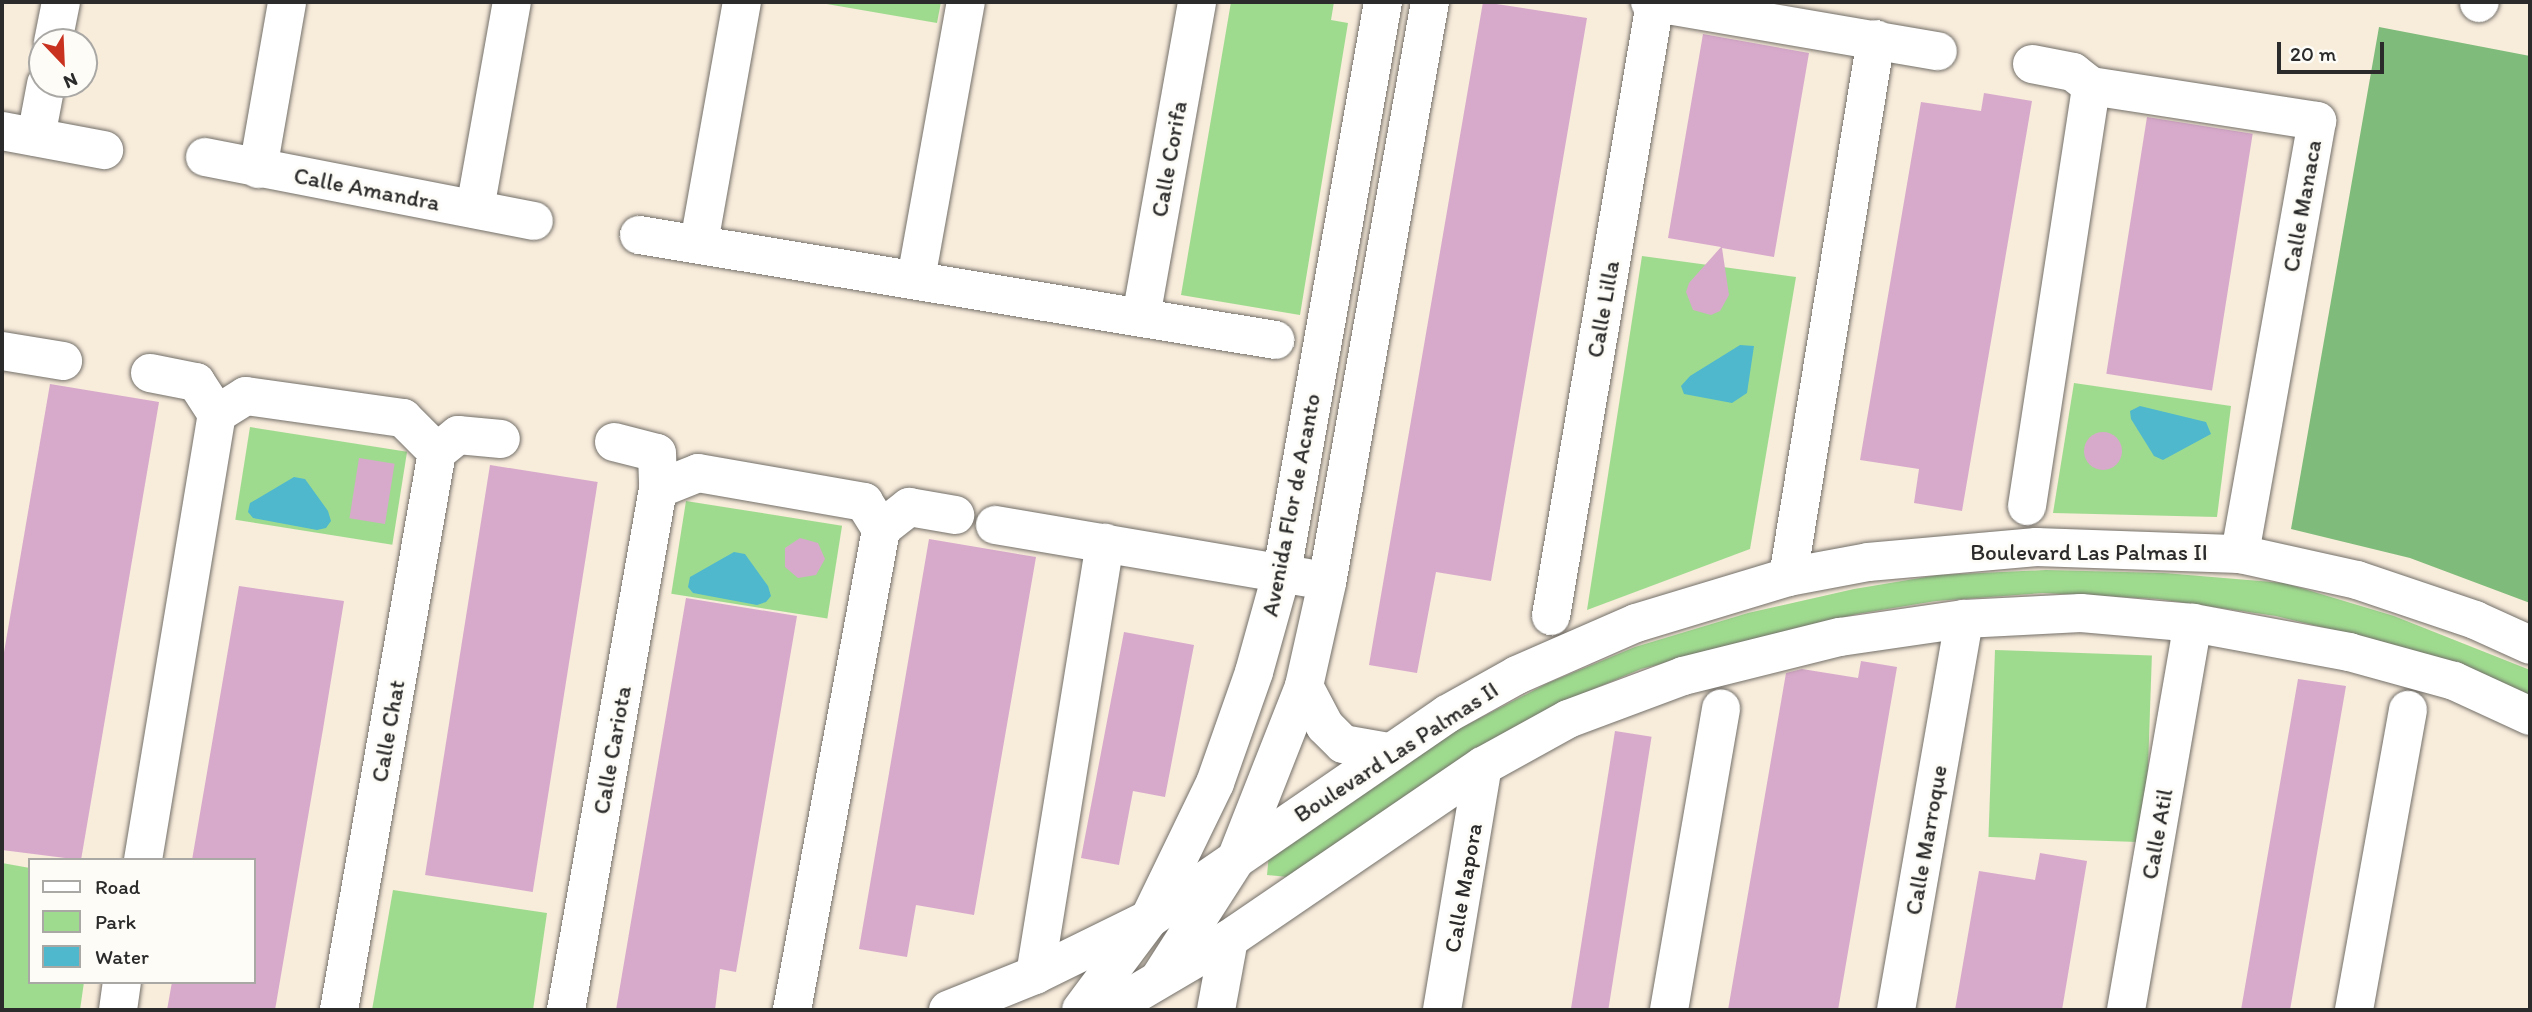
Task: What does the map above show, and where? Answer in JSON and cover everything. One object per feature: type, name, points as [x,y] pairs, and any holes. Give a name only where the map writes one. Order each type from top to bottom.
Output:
[{"type":"street","points":[[56,28],[61,2]]},
{"type":"street","points":[[258,169],[287,2]]},
{"type":"street","points":[[475,209],[512,2]]},
{"type":"street","points":[[699,243],[742,2]]},
{"type":"street","points":[[916,279],[966,2]]},
{"type":"street","name":"Calle Corifa","points":[[1142,317],[1197,2]]},
{"type":"street","name":"Avenida Flor de Acanto","points":[[1081,1010],[1149,919],[1215,783],[1254,672],[1282,572],[1383,2]]},
{"type":"street","name":"Avenida Flor de Acanto","points":[[1147,998],[1236,859],[1304,686],[1327,583],[1430,2]]},
{"type":"street","name":"Calle Lilla","points":[[1551,616],[1652,2],[1938,51]]},
{"type":"street","points":[[1788,577],[1876,39]]},
{"type":"street","name":"Calle Manaca","points":[[2032,64],[2073,72],[2091,86],[2317,121],[2241,554]]},
{"type":"street","points":[[2027,506],[2091,86]]},
{"type":"street","points":[[38,98],[19,134],[104,150]]},
{"type":"street","name":"Calle Amandra","points":[[205,157],[534,221]]},
{"type":"street","points":[[639,235],[916,279],[1275,341]]},
{"type":"street","points":[[2,351],[63,361]]},
{"type":"street","points":[[143,858],[216,414],[196,382],[150,373]]},
{"type":"street","points":[[216,414],[246,396],[403,418],[437,452],[458,435],[501,439]]},
{"type":"street","name":"Calle Cariota","points":[[566,1010],[658,489],[657,453],[614,442]]},
{"type":"street","name":"Calle Chat","points":[[339,1010],[437,452]]},
{"type":"street","points":[[658,489],[698,473],[850,499],[864,502],[881,529]]},
{"type":"street","points":[[792,1010],[881,529],[909,507],[955,515]]},
{"type":"street","points":[[995,525],[1282,572],[1327,583]]},
{"type":"street","points":[[1035,975],[1105,543]]},
{"type":"street","name":"Boulevard Las Palmas II","points":[[948,1010],[1035,975],[1149,919],[1388,752],[1447,714],[1580,645],[1788,577],[1868,562],[2024,547],[2241,554],[2357,580],[2474,620],[2530,645]]},
{"type":"street","points":[[1108,1010],[1147,998],[1483,766],[1568,719],[1683,677],[1840,637],[1964,619],[2081,612],[2190,640],[2349,652],[2454,681],[2530,716]]},
{"type":"street","name":"Calle Marroque","points":[[1896,1010],[1964,619]]},
{"type":"street","name":"Calle Atil","points":[[2126,1010],[2190,640]]},
{"type":"street","points":[[1304,686],[1325,726],[1343,744],[1388,752]]},
{"type":"street","points":[[1669,1010],[1721,708]]},
{"type":"street","points":[[2354,1010],[2408,710]]},
{"type":"street","name":"Calle Mapora","points":[[1442,1010],[1483,766]]},
{"type":"street","points":[[1216,1010],[1229,939]]},
{"type":"street","points":[[118,1010],[122,984]]},
{"type":"green space","points":[[815,2],[941,2],[937,23]]},
{"type":"green space","points":[[1231,2],[1334,2],[1331,20],[1348,23],[1300,315],[1181,295]]},
{"type":"green space","points":[[2379,27],[2530,56],[2530,603],[2410,558],[2291,529]]},
{"type":"green space","points":[[1642,256],[1796,277],[1750,549],[1587,610]]},
{"type":"green space","points":[[2074,383],[2231,406],[2217,517],[2053,513]]},
{"type":"green space","points":[[250,427],[407,452],[392,545],[235,520]]},
{"type":"green space","points":[[686,501],[842,526],[827,619],[671,594]]},
{"type":"green space","points":[[2046,570],[2164,573],[2284,583],[2394,616],[2530,670],[2530,698],[2384,642],[2276,616],[2158,599],[2043,593],[1936,601],[1857,614],[1641,669],[1556,705],[1288,877],[1267,875],[1269,854],[1459,729],[1548,683],[1635,647],[1748,613],[1854,589],[1938,575]]},
{"type":"green space","points":[[1995,650],[2152,655],[2145,842],[1988,837]]},
{"type":"green space","points":[[2,863],[28,868],[28,984],[84,984],[80,1010],[2,1010]]},
{"type":"green space","points":[[393,890],[547,913],[533,1010],[372,1010]]},
{"type":"water","points":[[1740,345],[1754,346],[1747,393],[1732,403],[1684,394],[1681,386],[1690,376]]},
{"type":"water","points":[[2140,406],[2206,422],[2211,434],[2163,460],[2154,456],[2131,419],[2130,411]]},
{"type":"water","points":[[294,477],[305,479],[328,511],[331,521],[326,528],[317,530],[253,518],[248,512],[250,503]]},
{"type":"water","points":[[734,552],[745,554],[768,586],[771,596],[766,602],[757,605],[693,593],[688,587],[690,577]]},
{"type":"building","points":[[1483,2],[1587,18],[1491,581],[1436,572],[1417,673],[1369,665]]},
{"type":"building","points":[[1703,34],[1809,53],[1774,257],[1722,248],[1729,295],[1720,311],[1711,315],[1693,310],[1686,292],[1689,283],[1721,247],[1668,238]]},
{"type":"building","points":[[1984,93],[2032,101],[1962,511],[1914,503],[1919,469],[1860,460],[1921,102],[1981,111]]},
{"type":"building","points":[[2147,117],[2253,134],[2212,391],[2106,374]]},
{"type":"building","points":[[50,384],[159,402],[81,858],[2,850],[2,664]]},
{"type":"building","points":[[2103,432],[2116,438],[2122,451],[2116,464],[2103,470],[2090,464],[2084,451],[2090,438]]},
{"type":"building","points":[[359,458],[395,464],[385,524],[349,518]]},
{"type":"building","points":[[490,465],[598,482],[533,892],[425,875]]},
{"type":"building","points":[[800,538],[818,543],[825,559],[816,575],[798,578],[785,567],[785,548]]},
{"type":"building","points":[[929,539],[1036,557],[974,915],[916,905],[907,957],[859,949]]},
{"type":"building","points":[[239,586],[344,601],[275,1010],[167,1010],[172,984],[256,984],[256,858],[192,858]]},
{"type":"building","points":[[686,598],[797,616],[736,972],[720,969],[715,1010],[616,1010]]},
{"type":"building","points":[[1124,632],[1194,645],[1165,797],[1133,791],[1119,865],[1081,858]]},
{"type":"building","points":[[1861,661],[1897,667],[1838,1010],[1728,1010],[1786,673],[1802,669],[1858,678]]},
{"type":"building","points":[[2298,679],[2346,686],[2290,1010],[2241,1010]]},
{"type":"building","points":[[1615,731],[1652,737],[1608,1010],[1571,1010]]},
{"type":"building","points":[[2040,853],[2087,861],[2062,1010],[1955,1010],[1979,871],[2035,880]]}]
